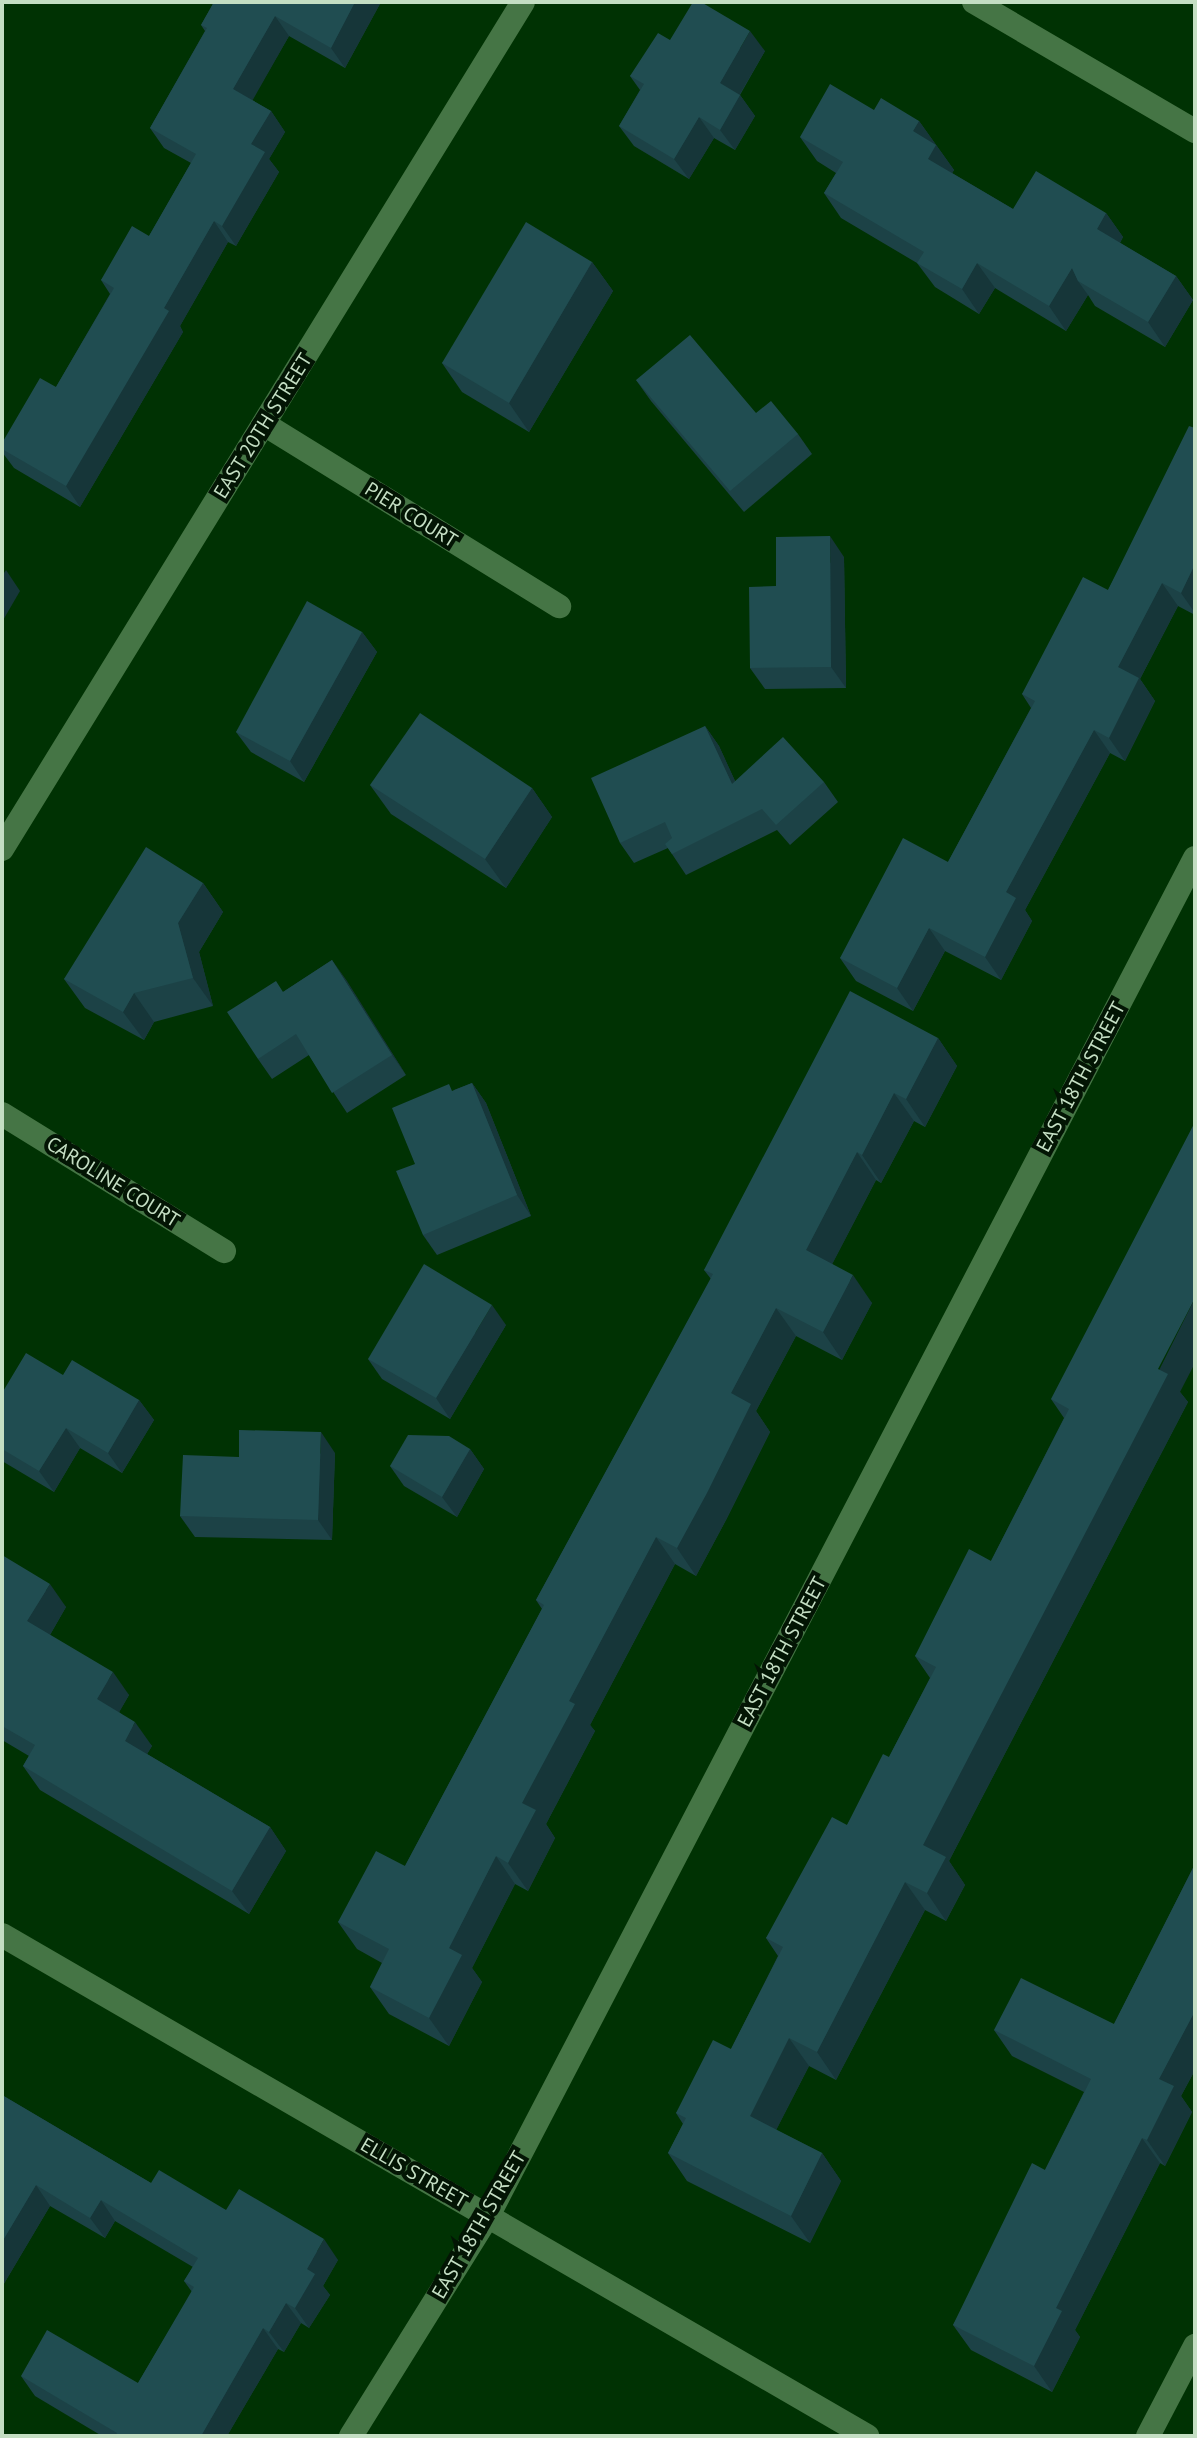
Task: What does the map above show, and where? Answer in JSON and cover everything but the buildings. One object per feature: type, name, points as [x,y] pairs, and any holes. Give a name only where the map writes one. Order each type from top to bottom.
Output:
[{"type":"street","name":"EAST 20TH STREET","points":[[2,849],[523,2]]},
{"type":"street","points":[[974,2],[1195,131]]},
{"type":"street","name":"PIER COURT","points":[[264,424],[559,606]]},
{"type":"street","name":"EAST 18TH STREET","points":[[351,2436],[488,2216],[1195,858]]},
{"type":"street","name":"CAROLINE COURT","points":[[2,1114],[224,1251]]},
{"type":"street","name":"ELLIS STREET","points":[[2,1935],[867,2436]]},
{"type":"street","points":[[1148,2436],[1195,2346]]}]
